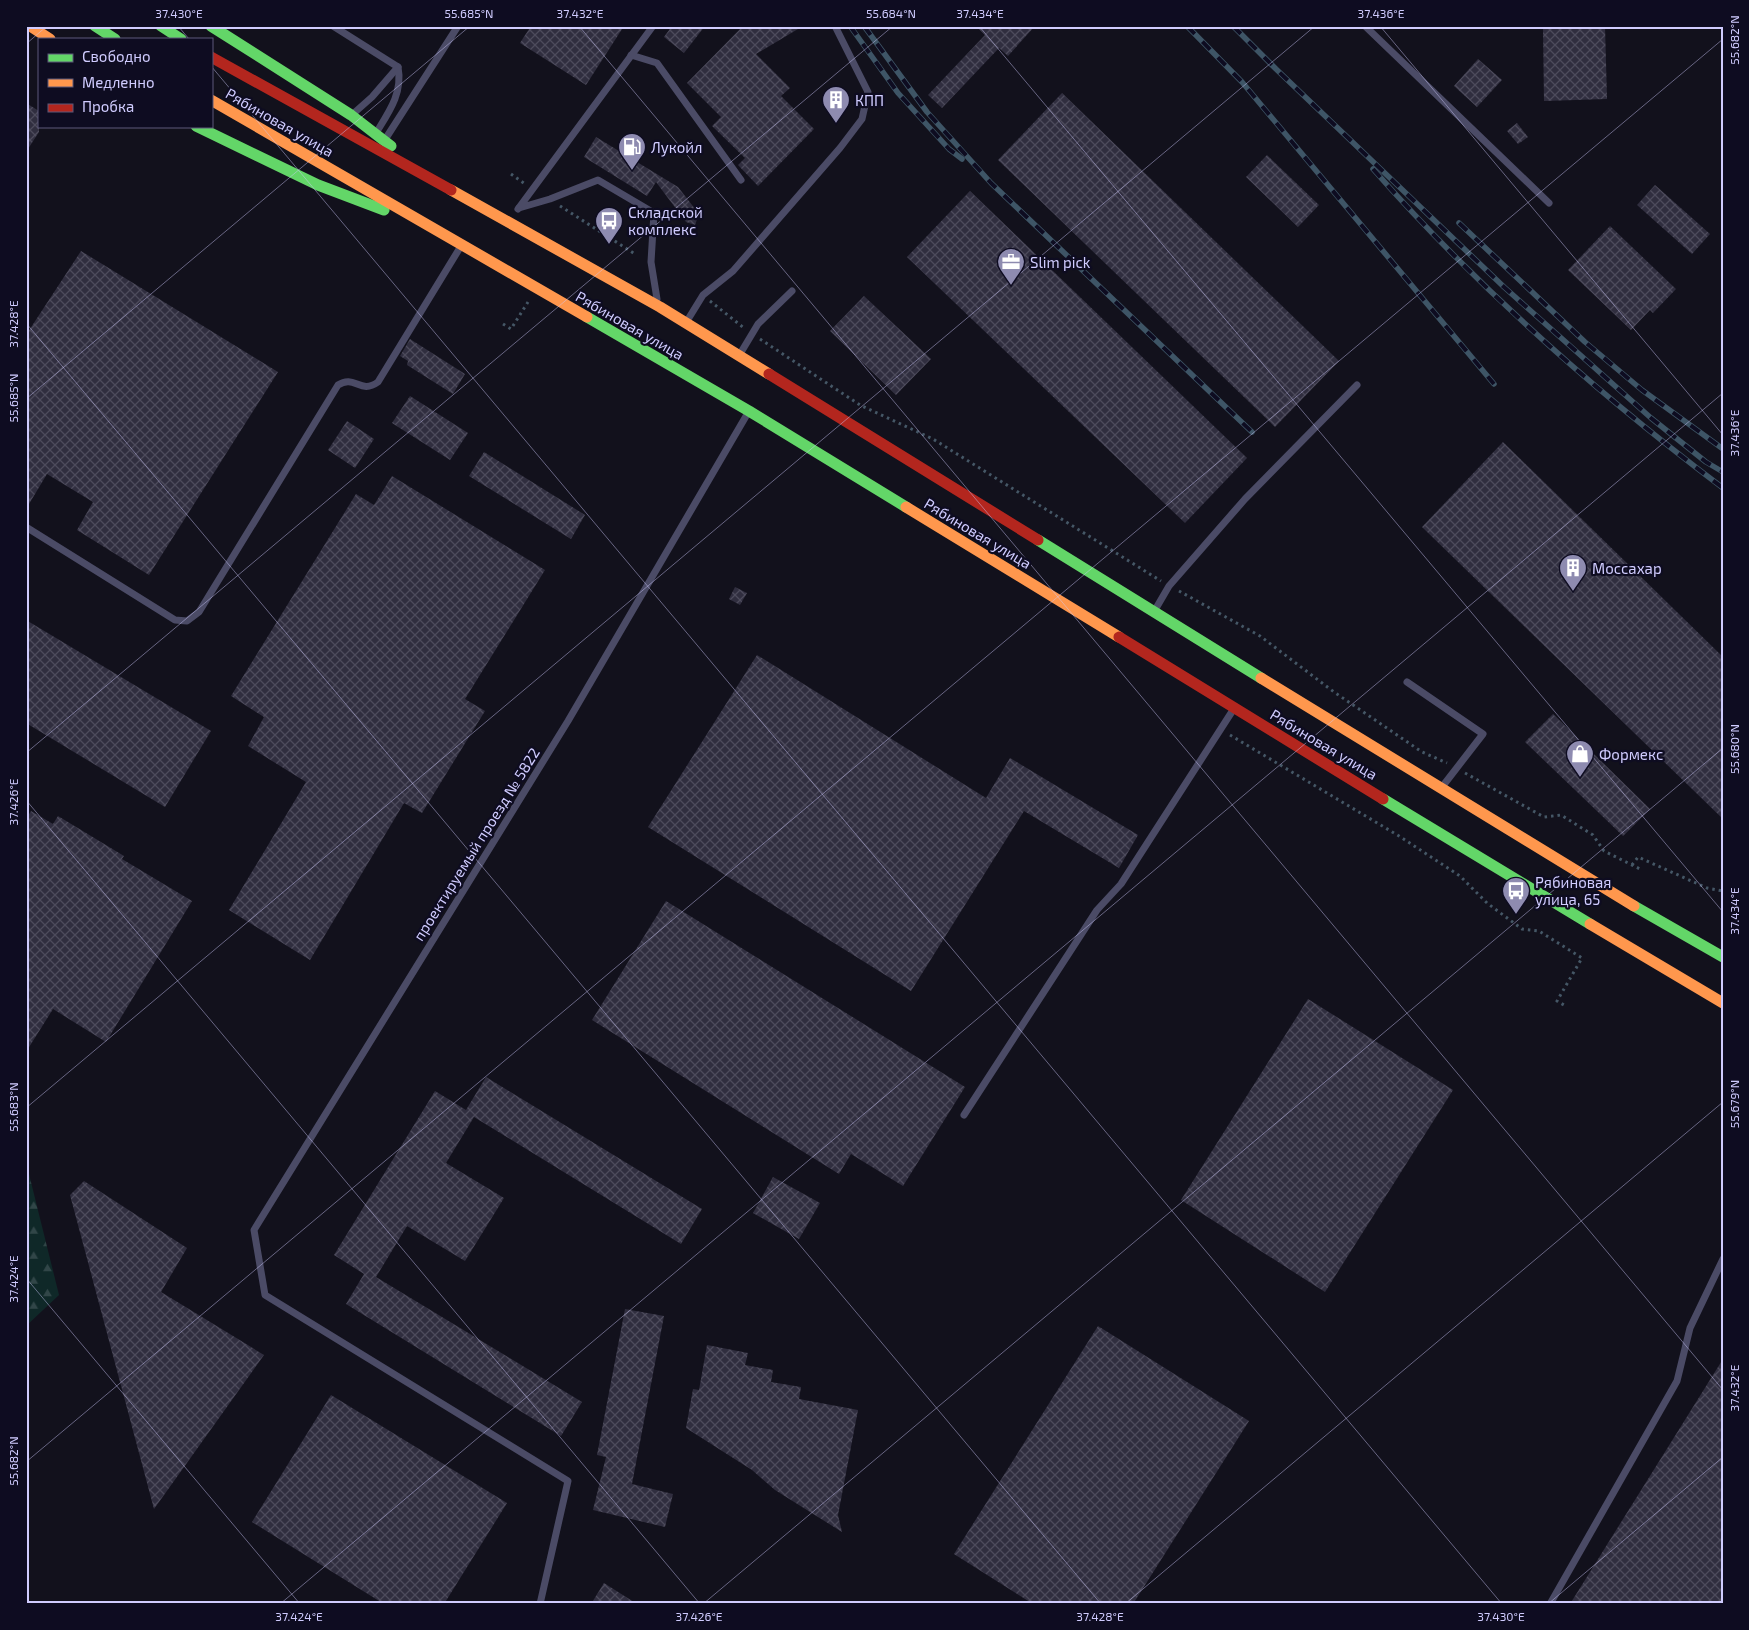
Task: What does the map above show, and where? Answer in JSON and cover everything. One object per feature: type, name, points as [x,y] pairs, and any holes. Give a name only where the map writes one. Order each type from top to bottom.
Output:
[{"type":"main road","points":[[30,26],[48,38]]},
{"type":"main road","points":[[95,26],[113,38]]},
{"type":"main road","points":[[161,26],[179,38]]},
{"type":"main road","points":[[211,26],[351,115],[440,184]]},
{"type":"main road","name":"Рябиновая улица","points":[[212,58],[510,221],[686,322],[1603,888],[1723,957]]},
{"type":"main road","name":"Рябиновая улица","points":[[212,101],[749,411],[1518,881],[1723,1003]]},
{"type":"main road","points":[[200,128],[318,186],[442,232]]},
{"type":"lane","points":[[333,26],[398,67],[400,77],[396,96],[380,137]]},
{"type":"lane","points":[[380,137],[458,26]]},
{"type":"lane","points":[[510,221],[653,26]]},
{"type":"lane","points":[[686,322],[703,295],[733,272],[840,148],[862,118],[868,92],[835,26]]},
{"type":"lane","points":[[1365,26],[1550,203]]},
{"type":"lane","points":[[632,55],[657,64],[741,180]]},
{"type":"lane","points":[[351,115],[363,107],[398,67]]},
{"type":"lane","points":[[519,208],[550,199],[598,180],[654,213],[652,262],[655,296],[660,307]]},
{"type":"lane","points":[[26,527],[175,620],[187,621],[199,612],[338,385],[344,381],[366,388],[378,382],[462,244]]},
{"type":"lane","points":[[739,355],[758,324],[792,291]]},
{"type":"lane","points":[[1155,610],[1169,586],[1245,499],[1357,385]]},
{"type":"lane","name":"проектируемый проезд № 5822","points":[[540,1604],[568,1481],[265,1295],[254,1230],[568,722],[749,411]]},
{"type":"lane","points":[[1407,682],[1483,734],[1442,787]]},
{"type":"lane","points":[[964,1115],[1096,910],[1121,884],[1235,708]]},
{"type":"lane","points":[[1550,1604],[1677,1381],[1690,1328],[1723,1259]]},
{"type":"path","points":[[511,174],[533,188]]},
{"type":"path","points":[[550,199],[635,254]]},
{"type":"path","points":[[703,295],[752,334],[860,404],[933,439],[1169,586],[1260,636],[1334,692],[1422,752],[1456,768],[1544,817],[1561,815],[1593,835],[1604,851],[1642,870]]},
{"type":"path","points":[[503,324],[511,329],[531,297]]},
{"type":"path","points":[[1220,729],[1399,836],[1460,876],[1486,903],[1522,929],[1539,931],[1582,958],[1557,1001],[1564,1005]]},
{"type":"path","points":[[1632,865],[1638,858],[1707,888],[1723,891]]},
{"type":"green space","points":[[26,1162],[59,1295],[26,1326]]},
{"type":"building","points":[[531,26],[624,26],[586,85],[520,43]]},
{"type":"building","points":[[672,26],[705,26],[684,53],[664,37]]},
{"type":"building","points":[[743,26],[803,26],[756,54],[790,88],[781,96],[814,129],[758,186],[738,165],[745,158],[712,126],[721,117],[687,83]]},
{"type":"building","points":[[976,26],[1035,26],[1008,56],[999,48],[942,108],[928,95],[985,35]]},
{"type":"building","points":[[1543,26],[1605,26],[1607,99],[1544,101]]},
{"type":"building","points":[[1478,59],[1502,80],[1477,107],[1454,86]]},
{"type":"building","points":[[1062,93],[1339,361],[1275,427],[998,160]]},
{"type":"building","points":[[26,103],[38,110],[39,132],[26,152]]},
{"type":"building","points":[[1517,123],[1528,137],[1518,144],[1507,131]]},
{"type":"building","points":[[596,137],[678,187],[699,214],[695,225],[686,222],[656,182],[647,196],[584,157]]},
{"type":"building","points":[[1267,155],[1319,205],[1298,227],[1246,177]]},
{"type":"building","points":[[1655,185],[1710,234],[1692,254],[1637,205]]},
{"type":"building","points":[[970,191],[1247,458],[1185,523],[907,257]]},
{"type":"building","points":[[1610,226],[1676,289],[1653,313],[1650,310],[1631,330],[1568,270]]},
{"type":"building","points":[[81,251],[278,372],[149,575],[77,530],[93,502],[47,474],[26,509],[26,335]]},
{"type":"building","points":[[864,296],[931,359],[896,395],[830,331]]},
{"type":"building","points":[[410,339],[465,374],[453,394],[407,365],[408,361],[400,356]]},
{"type":"building","points":[[410,396],[468,433],[450,460],[392,423]]},
{"type":"building","points":[[347,421],[374,439],[355,468],[328,450]]},
{"type":"building","name":"Моссахар","points":[[1503,442],[1723,657],[1723,819],[1422,527]]},
{"type":"building","points":[[484,452],[585,515],[571,539],[469,476]]},
{"type":"building","points":[[392,476],[545,570],[465,699],[485,711],[422,813],[404,803],[310,960],[229,910],[306,782],[248,746],[264,717],[231,696],[356,494],[374,505]]},
{"type":"building","points":[[735,587],[747,593],[740,605],[729,599]]},
{"type":"building","points":[[26,620],[211,731],[165,807],[26,723]]},
{"type":"building","points":[[757,655],[986,798],[1010,758],[1138,835],[1119,868],[1024,811],[911,991],[648,827]]},
{"type":"building","points":[[1553,714],[1650,809],[1623,836],[1525,742]]},
{"type":"building","points":[[31,811],[53,824],[58,816],[124,856],[122,859],[192,901],[106,1042],[53,1009],[26,1052],[26,819]]},
{"type":"building","points":[[666,901],[965,1087],[903,1186],[851,1154],[839,1174],[592,1020]]},
{"type":"building","points":[[1308,999],[1453,1090],[1325,1292],[1181,1200]]},
{"type":"building","points":[[486,1077],[702,1209],[681,1244],[474,1117],[446,1163],[504,1198],[465,1261],[407,1226],[376,1277],[582,1402],[561,1436],[346,1304],[364,1274],[334,1255],[435,1091],[466,1110]]},
{"type":"building","points":[[773,1177],[820,1203],[799,1239],[753,1213]]},
{"type":"building","points":[[84,1181],[187,1248],[161,1292],[264,1355],[154,1509],[70,1195]]},
{"type":"building","points":[[625,1309],[664,1316],[632,1484],[673,1494],[665,1527],[593,1510],[606,1457],[597,1455]]},
{"type":"building","points":[[1098,1326],[1249,1421],[1133,1604],[1033,1604],[954,1554]]},
{"type":"building","points":[[707,1345],[748,1353],[745,1365],[773,1370],[771,1382],[801,1387],[799,1399],[858,1410],[838,1515],[842,1532],[775,1490],[752,1470],[686,1428],[693,1389],[699,1390]]},
{"type":"building","points":[[1723,1359],[1723,1604],[1570,1604]]},
{"type":"building","points":[[331,1395],[507,1503],[444,1604],[384,1604],[252,1522]]},
{"type":"building","points":[[604,1583],[637,1604],[591,1604]]},
{"type":"railway","points":[[850,26],[898,93],[949,149],[962,159]]},
{"type":"railway","points":[[864,26],[927,112],[991,183],[1252,432]]},
{"type":"railway","points":[[1187,26],[1242,82],[1494,384]]},
{"type":"railway","points":[[1233,26],[1504,287],[1651,418],[1706,462],[1723,472]]},
{"type":"railway","points":[[1373,169],[1413,213],[1496,297],[1630,415],[1723,488]]},
{"type":"railway","points":[[1459,223],[1585,342],[1642,390],[1723,449]]},
{"type":"traffic: fast","points":[[95,26],[113,38]]},
{"type":"traffic: fast","points":[[161,26],[179,38]]},
{"type":"traffic: fast","points":[[211,26],[351,115],[391,146]]},
{"type":"traffic: fast","points":[[200,128],[318,185],[384,210]]},
{"type":"traffic: fast","points":[[587,317],[749,411],[906,507]]},
{"type":"traffic: fast","points":[[1038,540],[1261,678]]},
{"type":"traffic: fast","points":[[1383,799],[1590,924]]},
{"type":"traffic: fast","points":[[1634,906],[1723,957]]},
{"type":"traffic: slow","points":[[30,26],[48,38]]},
{"type":"traffic: slow","points":[[212,101],[587,317]]},
{"type":"traffic: slow","points":[[451,190],[660,307],[769,374]]},
{"type":"traffic: slow","points":[[906,507],[1119,637]]},
{"type":"traffic: slow","points":[[1261,678],[1634,906]]},
{"type":"traffic: slow","points":[[1590,924],[1723,1003]]},
{"type":"traffic: jam","points":[[212,58],[451,190]]},
{"type":"traffic: jam","points":[[769,374],[1038,540]]},
{"type":"traffic: jam","points":[[1119,637],[1383,799]]},
{"type":"place","name":"КПП","points":[[836,124]]},
{"type":"place","name":"Лукойл","points":[[632,171]]},
{"type":"place","name":"Складской комплекс","points":[[609,245]]},
{"type":"place","name":"Slim pick","points":[[1011,286]]},
{"type":"place","name":"Моссахар","points":[[1573,592]]},
{"type":"place","name":"Формекс","points":[[1580,778]]},
{"type":"place","name":"Рябиновая улица, 65","points":[[1516,915]]}]
